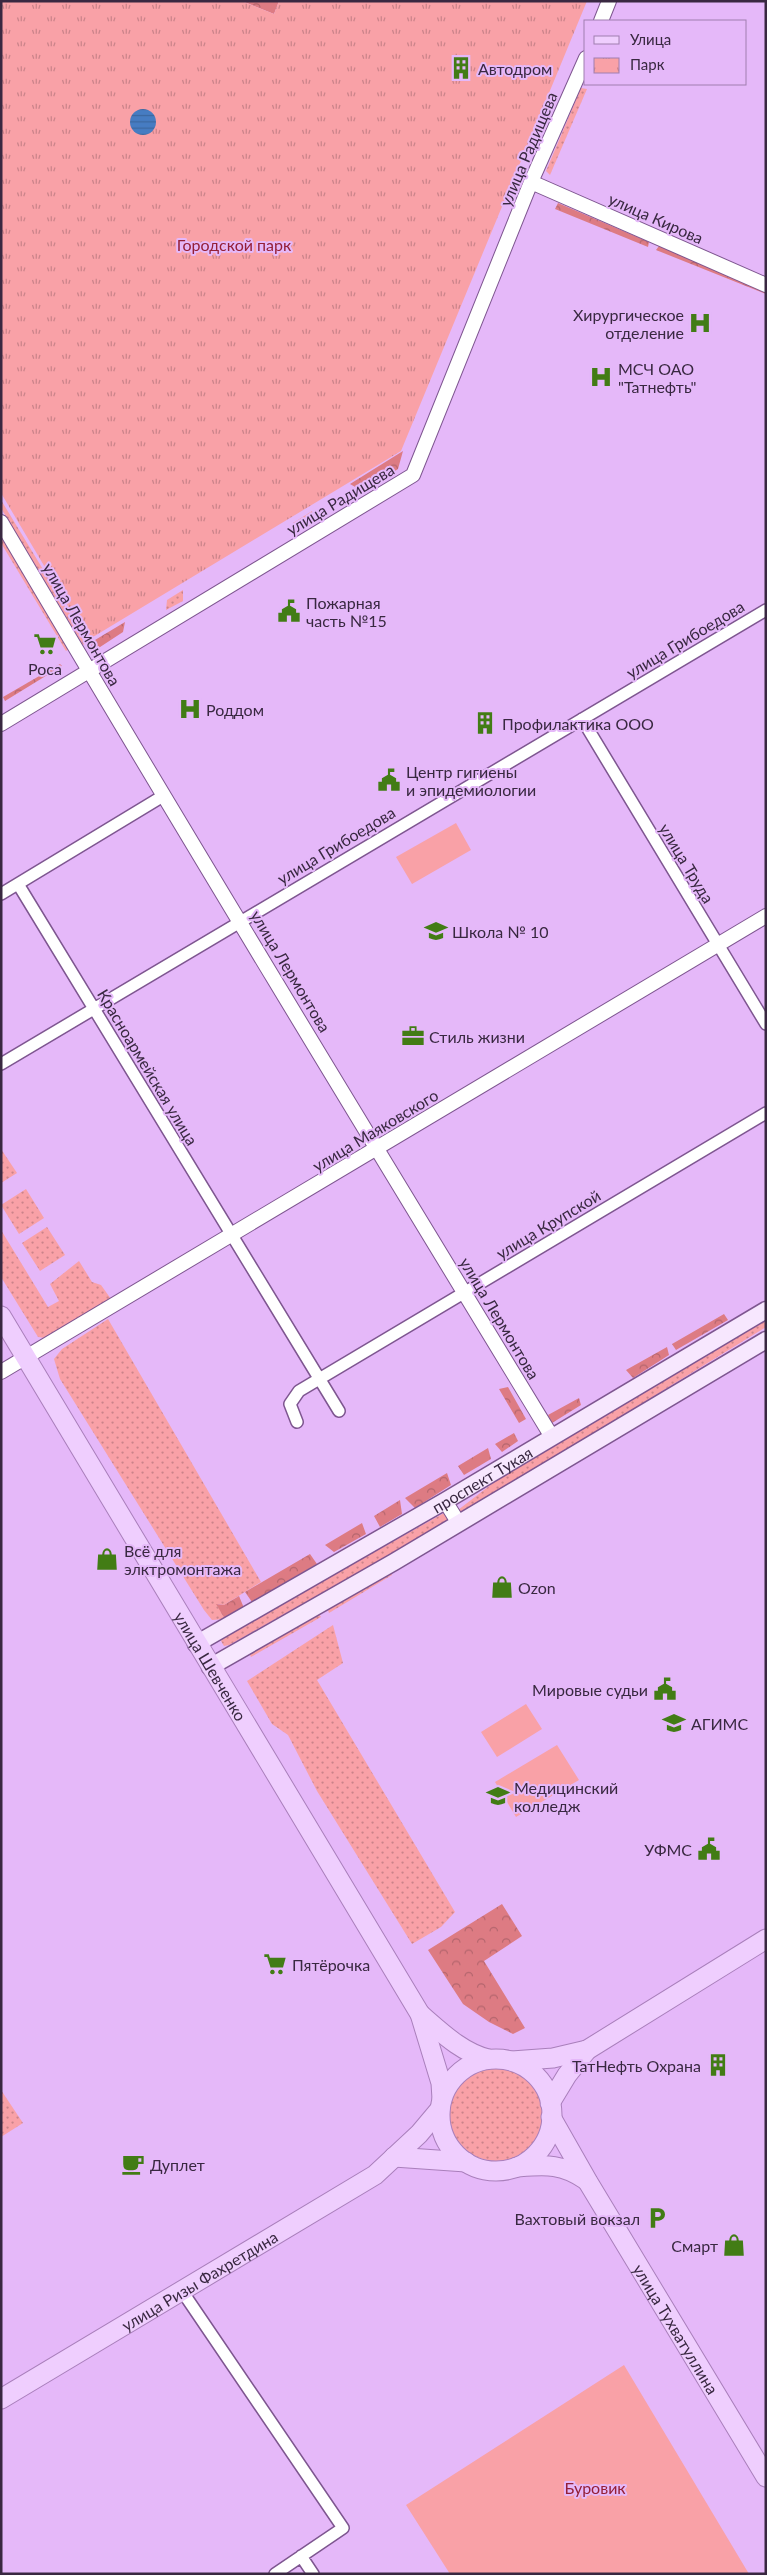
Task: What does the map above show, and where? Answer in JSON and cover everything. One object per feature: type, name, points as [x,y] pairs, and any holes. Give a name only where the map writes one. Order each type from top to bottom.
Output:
[{"type":"main road","name":"проспект Тукая","points":[[196,1644],[445,1501],[766,1310]]},
{"type":"main road","name":"улица Шевченко","points":[[1,1316],[196,1644],[420,2014]]},
{"type":"main road","name":"проспект Тукая","points":[[210,1667],[394,1562],[458,1522],[766,1340]]},
{"type":"main road","points":[[512,2062],[553,2058],[586,2050],[766,1939]]},
{"type":"main road","points":[[420,2014],[456,2045],[477,2056],[521,2065],[537,2077],[547,2094],[551,2110]]},
{"type":"main road","points":[[420,2014],[441,2083],[441,2124],[446,2139],[454,2152],[466,2162]]},
{"type":"main road","points":[[516,2167],[537,2152],[547,2136],[551,2110],[567,2075],[586,2050]]},
{"type":"main road","points":[[441,2104],[449,2084],[460,2072],[473,2064],[488,2059]]},
{"type":"main road","name":"улица Ризы Фахретдина","points":[[1,2399],[375,2175],[419,2134],[441,2104]]},
{"type":"main road","name":"улица Тухватуллина","points":[[551,2110],[588,2182],[766,2477]]},
{"type":"main road","points":[[394,2157],[466,2162],[490,2170],[558,2166],[572,2171],[588,2182]]},
{"type":"street","points":[[601,20],[609,1]]},
{"type":"street","name":"улица Радищева","points":[[1,724],[413,474],[532,182],[584,63]]},
{"type":"street","name":"улица Кирова","points":[[532,182],[766,285]]},
{"type":"street","name":"улица Лермонтова","points":[[1,522],[163,796],[241,920],[377,1149],[552,1437]]},
{"type":"street","name":"улица Грибоедова","points":[[1,1064],[766,610]]},
{"type":"street","name":"улица Труда","points":[[582,719],[766,1024]]},
{"type":"street","points":[[1,894],[163,796]]},
{"type":"street","name":"Красноармейская улица","points":[[18,884],[339,1411]]},
{"type":"street","name":"улица Маяковского","points":[[1,1372],[766,916]]},
{"type":"street","name":"улица Крупской","points":[[297,1422],[290,1404],[293,1397],[319,1378],[766,1113]]},
{"type":"street","points":[[445,1501],[458,1522]]},
{"type":"street","points":[[182,2291],[343,2528],[275,2574]]},
{"type":"street","points":[[301,2556],[313,2574]]},
{"type":"green space","name":"Городской парк","points":[[1,1],[242,1],[274,14],[279,1],[587,1],[401,451],[88,640],[1,493]]},
{"type":"green space","points":[[242,1],[279,1],[274,14]]},
{"type":"green space","points":[[581,88],[587,89],[550,175],[546,171]]},
{"type":"green space","points":[[558,203],[649,242],[648,247],[555,209]]},
{"type":"green space","points":[[659,246],[766,292],[766,294],[656,250]]},
{"type":"green space","points":[[403,451],[398,469],[364,492],[350,484]]},
{"type":"green space","points":[[1,500],[87,642],[83,645],[1,508]]},
{"type":"green space","points":[[312,511],[314,523],[305,529],[293,523]]},
{"type":"green space","points":[[1,535],[69,649],[66,651],[1,543]]},
{"type":"green space","points":[[183,590],[183,601],[166,610],[167,600]]},
{"type":"green space","points":[[125,622],[123,632],[94,651],[90,643]]},
{"type":"green space","points":[[60,664],[62,666],[5,701],[3,697]]},
{"type":"green space","points":[[456,823],[471,850],[412,884],[396,857]]},
{"type":"green space","points":[[1,1149],[17,1173],[1,1183]]},
{"type":"green space","points":[[26,1189],[44,1218],[19,1234],[1,1205]]},
{"type":"green space","points":[[47,1227],[65,1255],[40,1271],[22,1243]]},
{"type":"green space","points":[[1,1230],[48,1307],[59,1301],[50,1284],[79,1261],[92,1282],[101,1285],[111,1299],[45,1338],[38,1337],[1,1277]]},
{"type":"green space","points":[[724,1314],[728,1320],[676,1350],[672,1344]]},
{"type":"green space","points":[[766,1314],[766,1327],[461,1515],[458,1510],[532,1453]]},
{"type":"green space","points":[[108,1319],[261,1582],[224,1605],[217,1604],[225,1619],[212,1620],[204,1610],[60,1379],[54,1359],[62,1349]]},
{"type":"green space","points":[[667,1347],[669,1355],[633,1378],[626,1370]]},
{"type":"green space","points":[[508,1387],[526,1419],[519,1423],[499,1389]]},
{"type":"green space","points":[[579,1398],[581,1405],[552,1423],[548,1415]]},
{"type":"green space","points":[[514,1433],[518,1441],[502,1452],[495,1444]]},
{"type":"green space","points":[[488,1448],[491,1459],[464,1475],[458,1466]]},
{"type":"green space","points":[[447,1473],[451,1485],[415,1508],[405,1498]]},
{"type":"green space","points":[[400,1500],[402,1514],[380,1527],[374,1516]]},
{"type":"green space","points":[[444,1513],[449,1522],[229,1645],[224,1646],[221,1641],[224,1636]]},
{"type":"green space","points":[[362,1523],[366,1534],[334,1552],[325,1545]]},
{"type":"green space","points":[[310,1554],[317,1564],[252,1602],[245,1592]]},
{"type":"green space","points":[[391,1572],[392,1575],[329,1613],[327,1607]]},
{"type":"green space","points":[[239,1596],[244,1608],[225,1619],[216,1604],[224,1605]]},
{"type":"green space","points":[[319,1614],[321,1617],[251,1657],[249,1653]]},
{"type":"green space","points":[[333,1625],[343,1663],[317,1680],[455,1912],[441,1927],[412,1944],[317,1791],[288,1735],[272,1724],[247,1681]]},
{"type":"green space","points":[[526,1704],[542,1729],[497,1757],[481,1732]]},
{"type":"green space","points":[[557,1745],[579,1780],[516,1817],[495,1782]]},
{"type":"green space","points":[[502,1904],[522,1936],[484,1961],[525,2028],[513,2034],[489,2022],[463,2004],[428,1950]]},
{"type":"green space","points":[[496,2065],[514,2069],[530,2079],[540,2095],[544,2113],[540,2131],[530,2147],[514,2157],[496,2161],[478,2157],[462,2147],[452,2131],[448,2113],[452,2095],[462,2079],[478,2069]]},
{"type":"green space","points":[[1,2090],[23,2123],[1,2137]]},
{"type":"green space","name":"Буровик","points":[[624,2365],[749,2574],[450,2574],[406,2505]]},
{"type":"water","points":[[143,109],[152,113],[156,122],[152,131],[143,135],[134,131],[130,122],[134,113]]},
{"type":"place","name":"Автодром","points":[[461,68]]},
{"type":"place","name":"Хирургическое отделение","points":[[700,323]]},
{"type":"place","name":"МСЧ ОАО \"Татнефть\"","points":[[601,377]]},
{"type":"place","name":"Пожарная часть №15","points":[[289,611]]},
{"type":"place","name":"Роса","points":[[45,644]]},
{"type":"place","name":"Роддом","points":[[190,709]]},
{"type":"place","name":"Профилактика ООО","points":[[485,723]]},
{"type":"place","name":"Центр гигиены и эпидемиологии","points":[[389,780]]},
{"type":"place","name":"Школа № 10","points":[[436,931]]},
{"type":"place","name":"Стиль жизни","points":[[413,1036]]},
{"type":"place","name":"Всё для элктромонтажа","points":[[107,1559]]},
{"type":"place","name":"Ozon","points":[[502,1587]]},
{"type":"place","name":"Мировые судьи","points":[[665,1689]]},
{"type":"place","name":"АГИМС","points":[[674,1723]]},
{"type":"place","name":"Медицинский колледж","points":[[498,1796]]},
{"type":"place","name":"УФМС","points":[[709,1849]]},
{"type":"place","name":"Пятёрочка","points":[[275,1964]]},
{"type":"place","name":"ТатНефть Охрана","points":[[718,2065]]},
{"type":"place","name":"Дуплет","points":[[133,2164]]},
{"type":"place","name":"Вахтовый вокзал","points":[[657,2218]]},
{"type":"place","name":"Смарт","points":[[734,2245]]}]
